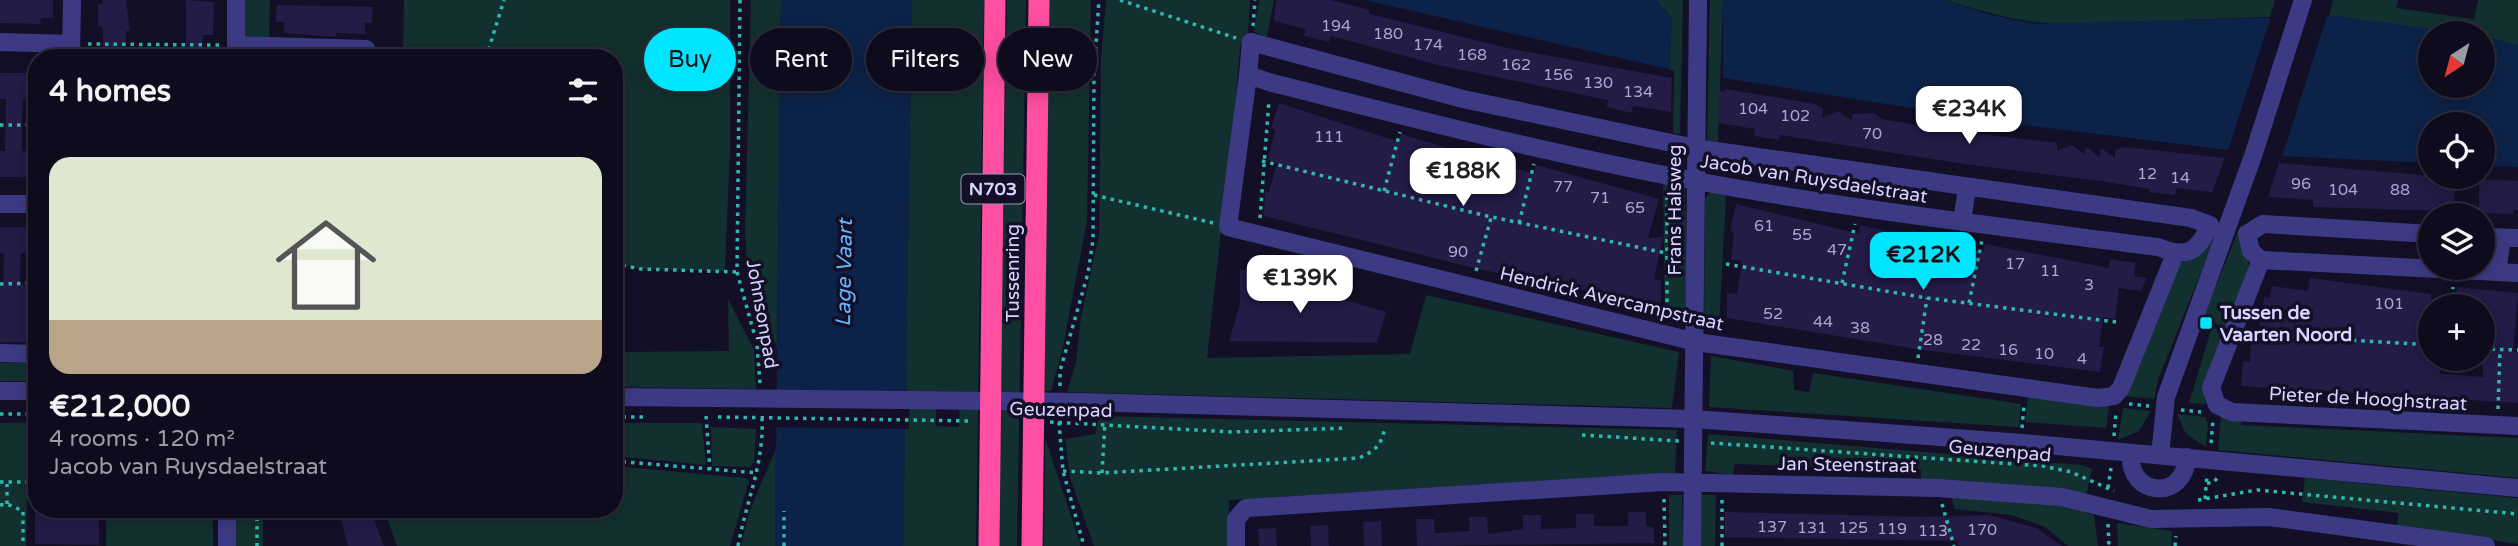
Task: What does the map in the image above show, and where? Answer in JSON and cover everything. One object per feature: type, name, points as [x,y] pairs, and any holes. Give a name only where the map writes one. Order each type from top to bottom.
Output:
[{"type":"highway","name":"Tussenring","points":[[989,546],[995,0]]},
{"type":"highway","name":"Tussenring","points":[[1032,546],[1039,0]]},
{"type":"street","points":[[71,49],[72,0]]},
{"type":"street","points":[[236,0],[236,49]]},
{"type":"street","name":"Frans Halsweg","points":[[1692,546],[1698,0]]},
{"type":"street","points":[[2160,455],[2166,397],[2254,153],[2303,0]]},
{"type":"street","points":[[0,42],[55,49]]},
{"type":"street","points":[[1228,227],[1251,42]]},
{"type":"street","name":"Jacob van Ruysdaelstraat","points":[[1248,75],[1455,130],[1695,181],[1962,222],[2158,247],[2175,254],[2186,253],[2197,247],[2210,225],[2191,218],[1695,148],[1463,99],[1251,42]]},
{"type":"street","points":[[1455,130],[1463,99]]},
{"type":"street","points":[[1962,222],[1967,188]]},
{"type":"street","points":[[0,204],[28,204]]},
{"type":"street","points":[[2418,233],[2263,224],[2247,234],[2251,251],[2261,260],[2518,273]]},
{"type":"street","name":"Hendrick Avercampstraat","points":[[1228,227],[1696,342],[2098,398],[2114,396],[2121,388],[2175,254]]},
{"type":"street","points":[[2497,272],[2510,238]]},
{"type":"street","points":[[2231,330],[2261,260]]},
{"type":"street","name":"Pieter de Hooghstraat","points":[[2231,330],[2211,388],[2217,405],[2232,412],[2518,426]]},
{"type":"street","points":[[0,354],[28,354]]},
{"type":"street","points":[[0,391],[28,391]]},
{"type":"street","points":[[623,397],[1083,402],[1694,419],[2187,457],[2518,488]]},
{"type":"street","points":[[2122,452],[2143,484],[2161,489],[2170,487],[2184,475],[2187,457]]},
{"type":"street","name":"Jan Steenstraat","points":[[1236,546],[1236,519],[1246,508],[1551,486],[1692,481],[1938,488],[2062,497],[2151,519],[2269,517],[2486,546]]},
{"type":"street","points":[[227,518],[227,546]]},
{"type":"path","points":[[489,49],[504,0]]},
{"type":"path","name":"Johnsonpad","points":[[740,0],[737,272],[757,344],[761,397]]},
{"type":"path","points":[[1060,395],[1060,371],[1088,273],[1093,240],[1094,73],[1099,0]]},
{"type":"path","points":[[1120,0],[1251,42],[1255,0]]},
{"type":"path","points":[[1260,234],[1262,161],[1272,82]]},
{"type":"path","points":[[1384,191],[1404,117]]},
{"type":"path","points":[[0,125],[28,125]]},
{"type":"path","points":[[1518,223],[1539,149]]},
{"type":"path","points":[[1262,161],[1518,223],[1666,253]]},
{"type":"path","points":[[1667,175],[1667,335]]},
{"type":"path","points":[[1094,195],[1228,227]]},
{"type":"path","points":[[1842,284],[1859,206]]},
{"type":"path","points":[[1471,287],[1492,217]]},
{"type":"path","points":[[1969,303],[1985,225]]},
{"type":"path","points":[[1726,264],[1927,298],[2116,322]]},
{"type":"path","points":[[623,266],[641,269],[737,272]]},
{"type":"path","points":[[0,284],[28,284]]},
{"type":"path","points":[[1916,371],[1927,298]]},
{"type":"path","points":[[2231,330],[2418,344]]},
{"type":"path","points":[[2495,350],[2518,350]]},
{"type":"path","points":[[2497,425],[2500,350]]},
{"type":"path","points":[[2022,430],[2025,388]]},
{"type":"path","points":[[2117,403],[2122,452]]},
{"type":"path","points":[[2185,404],[2188,411]]},
{"type":"path","points":[[738,546],[763,444],[761,408]]},
{"type":"path","points":[[0,414],[28,414]]},
{"type":"path","points":[[706,416],[710,470]]},
{"type":"path","name":"Geuzenpad","points":[[736,419],[985,421]]},
{"type":"path","name":"Geuzenpad","points":[[1041,422],[1105,422],[1232,432],[1357,428]]},
{"type":"path","points":[[1059,422],[1063,471],[1084,546]]},
{"type":"path","points":[[1102,472],[1105,422]]},
{"type":"path","points":[[1063,471],[1102,472],[1359,458],[1375,451],[1382,443],[1385,427]]},
{"type":"path","points":[[1371,428],[1398,428]]},
{"type":"path","name":"Geuzenpad","points":[[1574,435],[2043,466],[2071,472],[2120,494]]},
{"type":"path","points":[[623,462],[758,473]]},
{"type":"path","points":[[2207,483],[2213,483],[2219,476]]},
{"type":"path","points":[[0,482],[28,483]]},
{"type":"path","points":[[1663,482],[1665,546]]},
{"type":"path","points":[[1721,546],[1723,482]]},
{"type":"path","points":[[7,484],[7,504]]},
{"type":"path","points":[[1938,488],[1954,546]]},
{"type":"path","points":[[2192,501],[2257,490],[2518,514]]},
{"type":"path","points":[[0,505],[7,504],[23,510],[23,546]]},
{"type":"path","points":[[784,510],[784,546]]},
{"type":"path","points":[[257,518],[257,546]]},
{"type":"green space","points":[[245,0],[270,0],[269,37],[244,36]]},
{"type":"green space","points":[[404,0],[730,0],[730,28],[644,28],[644,91],[730,91],[725,271],[640,269],[623,265],[623,49],[403,49]]},
{"type":"green space","points":[[751,0],[781,0],[781,28],[750,28]]},
{"type":"green space","points":[[912,0],[984,0],[984,28],[912,28]]},
{"type":"green space","points":[[1007,0],[1026,0],[1026,28],[1006,28]]},
{"type":"green space","points":[[1046,0],[1091,0],[1090,28],[1046,28]]},
{"type":"green space","points":[[1106,0],[1250,0],[1248,36],[1240,47],[1228,195],[1219,229],[1221,232],[1207,358],[1410,354],[1426,295],[1679,352],[1672,408],[1067,392],[1076,362],[1081,317],[1099,235],[1101,59]]},
{"type":"green space","points":[[1259,0],[1274,0],[1267,37],[1254,32]]},
{"type":"green space","points":[[1656,0],[1683,0],[1680,134],[1673,133],[1674,71],[1669,69],[1672,18]]},
{"type":"green space","points":[[1710,0],[1723,0],[1718,144],[1707,141]]},
{"type":"green space","points":[[1945,0],[2275,0],[2270,17],[2064,24],[2019,20]]},
{"type":"green space","points":[[2333,0],[2398,0],[2396,8],[2474,19],[2478,0],[2518,0],[2518,45],[2496,40],[2496,21],[2418,21],[2418,28],[2329,16]]},
{"type":"green space","points":[[750,38],[750,91],[780,91],[777,347],[757,311],[748,279],[745,231]]},
{"type":"green space","points":[[910,91],[983,91],[976,546],[903,546]],"holes":[[[936,392],[960,392],[959,427],[936,426]]]},
{"type":"green space","points":[[1005,91],[1024,91],[1017,546],[997,546]]},
{"type":"green space","points":[[1046,91],[1089,91],[1087,221],[1063,347],[1051,391],[1045,391]]},
{"type":"green space","points":[[1663,182],[1685,187],[1688,322],[1665,318]]},
{"type":"green space","points":[[1711,191],[1726,195],[1719,329],[1704,325],[1705,199]]},
{"type":"green space","points":[[2241,224],[2250,271],[2226,328],[2203,318]]},
{"type":"green space","points":[[2213,242],[2158,380],[2154,399],[2123,396],[2176,267]]},
{"type":"green space","points":[[728,299],[754,350],[756,389],[623,387],[623,352],[729,351]]},
{"type":"green space","points":[[2212,327],[2225,331],[2203,387],[2206,404],[2189,403]]},
{"type":"green space","points":[[1711,356],[1793,371],[1794,390],[1809,392],[1813,373],[2021,404],[2019,427],[1709,407]]},
{"type":"green space","points":[[0,363],[28,363],[28,381],[0,381]]},
{"type":"green space","points":[[2028,396],[2109,405],[2106,428],[2025,422]]},
{"type":"green space","points":[[2123,408],[2151,411],[2139,431],[2118,440]]},
{"type":"green space","points":[[2177,414],[2205,417],[2208,424],[2206,447],[2186,434]]},
{"type":"green space","points":[[2221,415],[2241,418],[2241,425],[2518,438],[2518,478],[2218,450]]},
{"type":"green space","points":[[1099,416],[1677,430],[1675,473],[1229,500],[1228,546],[1094,546],[1070,477],[1065,439],[1095,434]]},
{"type":"green space","points":[[28,422],[26,546],[0,546],[0,423]]},
{"type":"green space","points":[[623,423],[702,423],[706,465],[623,457]]},
{"type":"green space","points":[[711,427],[756,429],[754,462],[750,467],[712,466]]},
{"type":"green space","points":[[1708,434],[2081,465],[2092,469],[2086,496],[1921,479],[1921,470],[1735,464],[1733,475],[1705,471]]},
{"type":"green space","points":[[1045,438],[1080,543],[1080,546],[1044,546]]},
{"type":"green space","points":[[776,448],[775,546],[741,546],[750,510]]},
{"type":"green space","points":[[623,467],[746,478],[749,481],[730,546],[397,546],[387,518],[623,518]]},
{"type":"green space","points":[[2305,478],[2518,498],[2518,544],[2397,527],[2399,513],[2302,502]]},
{"type":"green space","points":[[1950,494],[2067,504],[2094,515],[2098,546],[2068,546],[2045,527],[2012,515],[1955,509]]},
{"type":"green space","points":[[1669,495],[1682,495],[1683,546],[1669,546]]},
{"type":"green space","points":[[1700,495],[1716,495],[1715,546],[1699,546]]},
{"type":"green space","points":[[106,518],[213,518],[213,546],[106,546]]},
{"type":"green space","points":[[235,518],[263,518],[263,546],[236,546]]},
{"type":"green space","points":[[2117,523],[2172,531],[2171,546],[2118,546]]},
{"type":"water","name":"Lage Vaart","points":[[781,0],[912,0],[912,28],[866,28],[866,91],[910,91],[903,546],[775,546],[780,91],[852,91],[852,28],[781,28]]},
{"type":"water","points":[[1364,0],[1656,0],[1672,18],[1669,69]]},
{"type":"water","points":[[1723,0],[1945,0],[1991,15],[2035,24],[2336,16],[2418,27],[2418,98],[2496,98],[2496,40],[2518,45],[2518,167],[2495,166],[2495,112],[2418,112],[2418,162],[2282,156],[2263,147],[2249,146],[2228,150],[1999,122],[1723,78]]},
{"type":"pier","points":[[2272,13],[2328,13],[2281,160],[2269,150],[2247,149],[2227,154]]},
{"type":"pier","points":[[773,390],[910,392],[909,429],[773,427]]},
{"type":"building","points":[[0,0],[53,0],[53,18],[41,18],[40,24],[0,23]]},
{"type":"building","points":[[103,0],[126,0],[130,31],[126,31],[126,49],[103,49],[103,27],[98,26],[98,4],[103,4]]},
{"type":"building","points":[[186,0],[214,2],[213,35],[203,35],[202,49],[186,49]]},
{"type":"building","points":[[1276,0],[1330,0],[1370,10],[1369,14],[1512,49],[1672,78],[1671,112],[1633,106],[1632,113],[1607,107],[1608,100],[1438,65],[1331,36],[1329,42],[1304,36],[1306,29],[1274,21]]},
{"type":"building","points":[[277,5],[373,7],[372,23],[365,23],[365,34],[336,33],[336,37],[284,33],[284,22],[276,22]]},
{"type":"building","points":[[0,73],[28,73],[28,99],[23,99],[22,151],[28,151],[28,177],[0,177],[0,151],[5,151],[6,99],[0,99]]},
{"type":"building","points":[[1725,89],[1816,104],[1823,109],[1822,118],[1838,111],[1852,121],[1852,114],[1874,113],[1881,119],[1940,129],[2057,143],[2057,151],[2072,145],[2084,154],[2086,147],[2100,157],[2101,148],[2115,158],[2115,150],[2124,147],[2225,158],[2212,192],[2176,188],[2175,195],[2150,192],[2150,189],[2100,181],[1964,164],[1780,135],[1779,140],[1754,136],[1755,129],[1719,123],[1719,91],[1725,92]]},
{"type":"building","points":[[1279,103],[1399,142],[1401,134],[1534,174],[1536,165],[1659,199],[1648,238],[1663,237],[1654,279],[1661,280],[1661,306],[1478,269],[1264,216],[1265,191],[1269,192],[1277,163],[1268,160],[1275,130],[1271,128]]},
{"type":"building","points":[[2279,163],[2418,175],[2418,189],[2455,189],[2454,203],[2418,203],[2418,210],[2313,207],[2313,200],[2268,197]]},
{"type":"building","points":[[2495,180],[2518,181],[2518,210],[2513,210],[2513,214],[2495,213],[2495,203],[2479,203],[2479,189],[2495,189]]},
{"type":"building","points":[[1736,204],[1859,234],[1860,225],[1983,252],[1985,244],[2109,268],[2110,259],[2136,263],[2134,276],[2147,278],[2141,291],[2119,288],[2115,319],[2103,317],[2099,347],[2104,347],[2100,372],[1916,349],[1727,318],[1727,293],[1737,294],[1742,261],[1731,259],[1734,232],[1730,231]]},
{"type":"building","points":[[0,227],[28,227],[28,253],[21,253],[20,285],[28,285],[28,343],[0,342],[0,287],[3,287],[4,253],[0,253]]},
{"type":"building","points":[[1240,269],[1386,312],[1377,343],[1229,341],[1240,305]]},
{"type":"building","points":[[2310,278],[2431,294],[2418,294],[2418,371],[2483,377],[2483,371],[2495,371],[2495,294],[2456,294],[2457,287],[2518,293],[2513,352],[2518,352],[2518,403],[2241,386],[2243,361],[2250,362],[2251,335],[2258,336],[2264,297],[2270,298],[2272,286],[2308,291]]},
{"type":"building","points":[[1628,512],[1646,512],[1646,526],[1654,528],[1654,543],[1417,546],[1416,519],[1434,519],[1435,533],[1470,531],[1469,517],[1487,517],[1488,534],[1523,529],[1523,515],[1541,515],[1541,529],[1576,528],[1576,514],[1594,514],[1594,526],[1628,526]]},
{"type":"building","points":[[1725,512],[1927,517],[1990,515],[2036,528],[2062,546],[1959,546],[1958,541],[1725,537]]},
{"type":"building","points":[[35,518],[99,518],[99,545],[35,544]]},
{"type":"building","points":[[340,518],[373,518],[384,546],[348,546]]},
{"type":"building","points":[[1381,521],[1382,546],[1364,546],[1363,522]]},
{"type":"building","points":[[1328,525],[1329,546],[1311,546],[1310,526]]},
{"type":"building","points":[[1276,528],[1277,546],[1259,546],[1258,529]]},
{"type":"place","name":"Tussen de Vaarten Noord","points":[[2206,323]]}]
